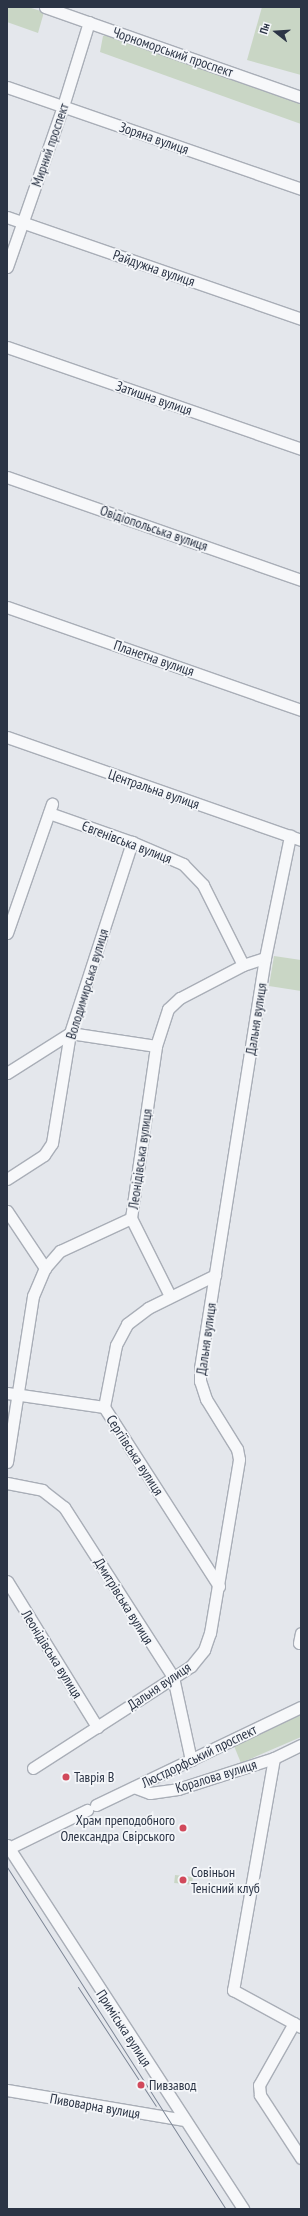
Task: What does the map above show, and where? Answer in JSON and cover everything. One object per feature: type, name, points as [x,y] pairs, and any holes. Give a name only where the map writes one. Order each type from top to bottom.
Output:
[{"type":"street","name":"Чорноморський проспект","points":[[46,7],[301,97]]},
{"type":"street","name":"Мирний проспект","points":[[7,267],[63,106],[89,22]]},
{"type":"street","name":"Зоряна вулиця","points":[[7,87],[301,189]]},
{"type":"street","name":"Райдужна вулиця","points":[[7,217],[301,319]]},
{"type":"street","name":"Затишна вулиця","points":[[7,347],[301,449]]},
{"type":"street","name":"Овідіопольська вулиця","points":[[7,477],[301,580]]},
{"type":"street","name":"Планетна вулиця","points":[[7,607],[301,710]]},
{"type":"street","name":"Центральна вулиця","points":[[7,737],[301,840]]},
{"type":"street","name":"Євгенівська вулиця","points":[[7,933],[51,808],[172,858],[194,873],[211,899],[243,965]]},
{"type":"street","name":"Дальня вулиця","points":[[33,1768],[191,1666],[204,1650],[210,1634],[239,1459],[237,1448],[206,1399],[200,1381],[215,1275],[265,958],[290,836]]},
{"type":"street","name":"Володимирська вулиця","points":[[7,1179],[44,1155],[52,1144],[70,1033],[132,842]]},
{"type":"street","name":"Леонідівська вулиця","points":[[7,1462],[12,1394],[33,1296],[45,1268],[60,1251],[131,1218],[156,1046],[164,1016],[173,1003],[243,965],[265,958]]},
{"type":"street","points":[[7,1073],[70,1033],[156,1046]]},
{"type":"street","points":[[7,1211],[45,1268]]},
{"type":"street","points":[[131,1218],[170,1296]]},
{"type":"street","points":[[104,1408],[121,1333],[137,1316],[170,1296],[215,1275]]},
{"type":"street","name":"Сергіївська вулиця","points":[[12,1394],[104,1408],[219,1586]]},
{"type":"street","name":"Дмитрівська вулиця","points":[[7,1483],[42,1490],[64,1507],[173,1677],[191,1760]]},
{"type":"street","name":"Леонідівська вулиця","points":[[7,1581],[98,1727]]},
{"type":"street","name":"Люстдорфський проспект","points":[[8,1847],[301,1707]]},
{"type":"street","name":"Коралова вулиця","points":[[134,1787],[150,1793],[178,1789],[274,1758],[301,1745]]},
{"type":"street","name":"Коралова вулиця","points":[[274,1758],[233,1990],[297,2025]]},
{"type":"street","name":"Приміська вулиця","points":[[8,1847],[243,2209]]},
{"type":"street","points":[[297,2025],[259,2086],[260,2095],[301,2158]]},
{"type":"street","name":"Пивоварна вулиця","points":[[7,2090],[184,2120]]},
{"type":"green space","points":[[7,7],[28,7],[44,12],[38,33],[7,22]]},
{"type":"green space","points":[[262,7],[301,7],[301,75],[247,60]]},
{"type":"green space","points":[[109,35],[301,103],[301,124],[100,52],[103,36]]},
{"type":"green space","points":[[274,956],[301,960],[301,991],[269,986]]},
{"type":"green space","points":[[301,1713],[301,1737],[241,1763],[234,1746]]},
{"type":"green space","name":"Совіньон Тенісний клуб","points":[[175,1875],[193,1877],[192,1885],[174,1883]]},
{"type":"tram line","points":[[7,1867],[226,2209]]},
{"type":"tram line","points":[[78,1987],[156,2106]]},
{"type":"place","name":"Таврія В","points":[[66,1777]]},
{"type":"place","name":"Храм преподобного Олександра Свірського","points":[[183,1828]]},
{"type":"place","name":"Совіньон Тенісний клуб","points":[[183,1880]]},
{"type":"place","name":"Пивзавод","points":[[141,2085]]}]
